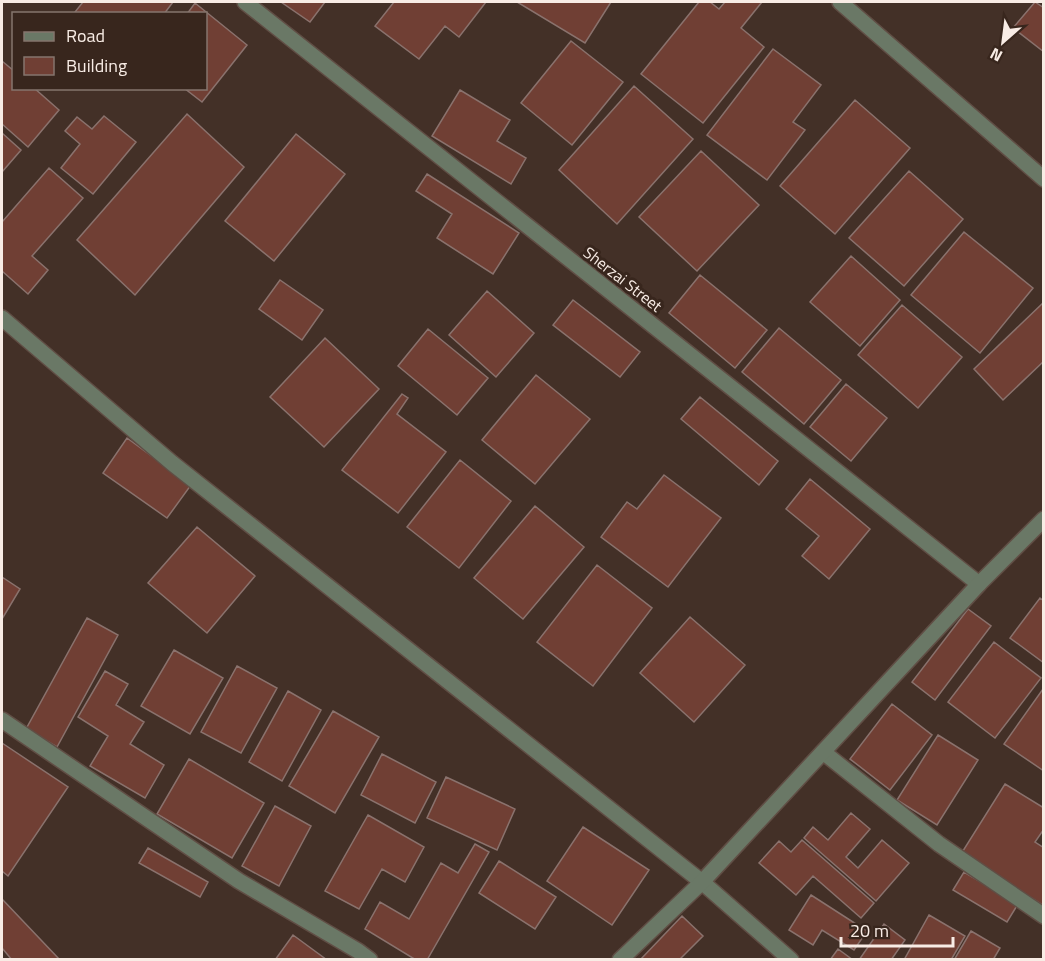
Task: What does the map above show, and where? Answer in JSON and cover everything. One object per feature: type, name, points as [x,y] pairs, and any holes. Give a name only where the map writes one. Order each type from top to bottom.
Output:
[{"type":"street","name":"Sherzai Street","points":[[245,2],[979,584]]},
{"type":"street","points":[[840,2],[1044,179]]},
{"type":"street","points":[[2,318],[172,463],[702,882],[791,960]]},
{"type":"street","points":[[620,960],[702,882],[979,584],[1044,519]]},
{"type":"street","points":[[2,720],[238,881],[370,960]]},
{"type":"street","points":[[823,752],[939,844],[1044,916]]},
{"type":"building","points":[[83,2],[173,2],[166,12],[75,12]]},
{"type":"building","points":[[281,2],[325,2],[310,22]]},
{"type":"building","points":[[394,2],[486,2],[459,37],[445,26],[419,59],[375,26]]},
{"type":"building","points":[[517,2],[611,2],[585,43]]},
{"type":"building","points":[[699,2],[710,2],[719,9],[725,2],[762,2],[741,28],[764,47],[703,123],[641,74]]},
{"type":"building","points":[[1035,2],[1044,8],[1044,52],[1013,28]]},
{"type":"building","points":[[195,3],[206,12],[188,12]]},
{"type":"building","points":[[207,13],[247,45],[202,102],[187,90],[207,90]]},
{"type":"building","points":[[571,41],[623,82],[572,145],[521,103]]},
{"type":"building","points":[[773,49],[821,85],[793,122],[805,130],[767,180],[707,135]]},
{"type":"building","points":[[2,61],[12,69],[12,90],[36,90],[59,110],[28,147],[2,124]]},
{"type":"building","points":[[634,86],[693,139],[617,224],[559,170]]},
{"type":"building","points":[[460,90],[510,120],[497,141],[526,158],[511,184],[432,136]]},
{"type":"building","points":[[855,100],[910,148],[835,234],[780,186]]},
{"type":"building","points":[[187,114],[244,167],[135,295],[77,240]]},
{"type":"building","points":[[104,116],[136,142],[93,194],[61,168],[80,144],[65,131],[77,117],[92,129]]},
{"type":"building","points":[[2,133],[21,150],[2,172]]},
{"type":"building","points":[[296,134],[345,174],[274,261],[225,221]]},
{"type":"building","points":[[701,151],[759,205],[697,271],[639,217]]},
{"type":"building","points":[[49,168],[83,198],[32,256],[48,270],[28,294],[2,271],[2,222]]},
{"type":"building","points":[[909,171],[963,219],[904,286],[849,238]]},
{"type":"building","points":[[427,174],[519,233],[493,274],[437,238],[452,214],[416,191]]},
{"type":"building","points":[[964,232],[1033,288],[980,353],[911,295]]},
{"type":"building","points":[[851,256],[900,300],[860,346],[810,302]]},
{"type":"building","points":[[700,275],[767,330],[735,368],[669,313]]},
{"type":"building","points":[[280,280],[323,310],[302,340],[259,309]]},
{"type":"building","points":[[487,291],[534,333],[496,377],[449,335]]},
{"type":"building","points":[[573,300],[640,352],[620,377],[553,325]]},
{"type":"building","points":[[1044,302],[1044,361],[1003,400],[974,369]]},
{"type":"building","points":[[902,305],[962,357],[918,408],[858,355]]},
{"type":"building","points":[[779,328],[841,380],[804,424],[742,372]]},
{"type":"building","points":[[428,329],[488,378],[457,415],[398,366]]},
{"type":"building","points":[[325,338],[379,389],[324,447],[270,397]]},
{"type":"building","points":[[536,375],[590,419],[535,484],[482,440]]},
{"type":"building","points":[[846,384],[887,418],[851,461],[810,427]]},
{"type":"building","points":[[402,394],[408,398],[397,414],[446,452],[398,513],[342,470]]},
{"type":"building","points":[[700,397],[778,461],[759,485],[681,419]]},
{"type":"building","points":[[127,438],[191,485],[167,518],[103,473]]},
{"type":"building","points":[[460,460],[511,501],[459,568],[407,527]]},
{"type":"building","points":[[664,475],[721,518],[668,587],[601,537],[627,502],[637,509]]},
{"type":"building","points":[[810,479],[870,529],[829,579],[802,556],[819,536],[786,509]]},
{"type":"building","points":[[535,506],[584,547],[523,619],[474,578]]},
{"type":"building","points":[[197,527],[255,576],[207,633],[148,583]]},
{"type":"building","points":[[597,565],[652,608],[593,686],[537,642]]},
{"type":"building","points":[[2,577],[20,589],[2,619]]},
{"type":"building","points":[[1040,598],[1044,601],[1044,663],[1010,638]]},
{"type":"building","points":[[968,609],[991,626],[935,700],[912,682]]},
{"type":"building","points":[[690,617],[745,665],[694,722],[640,673]]},
{"type":"building","points":[[87,618],[118,635],[57,747],[26,729]]},
{"type":"building","points":[[994,642],[1041,678],[995,738],[948,702]]},
{"type":"building","points":[[174,650],[223,678],[190,734],[141,706]]},
{"type":"building","points":[[237,666],[277,688],[241,753],[201,732]]},
{"type":"building","points":[[105,671],[128,684],[116,705],[144,722],[130,744],[164,765],[145,798],[90,766],[108,736],[78,717]]},
{"type":"building","points":[[1044,689],[1044,771],[1004,744]]},
{"type":"building","points":[[288,691],[321,710],[282,781],[249,762]]},
{"type":"building","points":[[892,704],[932,735],[890,790],[850,759]]},
{"type":"building","points":[[333,711],[379,737],[335,813],[289,786]]},
{"type":"building","points":[[938,735],[978,760],[937,825],[897,800]]},
{"type":"building","points":[[2,743],[68,787],[8,876],[2,871]]},
{"type":"building","points":[[382,754],[436,782],[415,823],[361,795]]},
{"type":"building","points":[[189,759],[264,803],[232,858],[157,814]]},
{"type":"building","points":[[446,777],[515,809],[497,850],[427,818]]},
{"type":"building","points":[[1005,784],[1044,808],[1044,829],[1035,842],[1044,848],[1044,906],[961,854]]},
{"type":"building","points":[[275,806],[311,826],[279,886],[242,866]]},
{"type":"building","points":[[851,813],[870,829],[846,857],[858,868],[882,840],[909,863],[876,901],[804,838],[813,827],[828,840]]},
{"type":"building","points":[[368,815],[424,847],[405,882],[382,869],[359,909],[325,891]]},
{"type":"building","points":[[583,827],[649,870],[612,925],[547,881]]},
{"type":"building","points":[[802,840],[874,903],[861,918],[813,876],[796,895],[759,863],[779,841],[791,852]]},
{"type":"building","points":[[475,844],[489,852],[427,960],[416,960],[365,929],[380,902],[409,919],[441,863],[458,873]]},
{"type":"building","points":[[148,848],[208,882],[200,897],[139,863]]},
{"type":"building","points":[[499,861],[556,897],[535,929],[479,893]]},
{"type":"building","points":[[964,872],[1018,904],[1007,922],[953,890]]},
{"type":"building","points":[[811,895],[867,931],[854,950],[822,930],[813,945],[789,930]]},
{"type":"building","points":[[2,899],[60,960],[12,960],[2,948]]},
{"type":"building","points":[[929,915],[965,936],[951,960],[904,960]]},
{"type":"building","points":[[682,916],[703,936],[679,960],[640,960]]},
{"type":"building","points":[[884,924],[905,940],[891,960],[859,960]]},
{"type":"building","points":[[971,931],[1000,948],[993,960],[954,960]]},
{"type":"building","points":[[293,935],[327,960],[275,960]]},
{"type":"building","points":[[838,949],[853,960],[830,960]]}]
